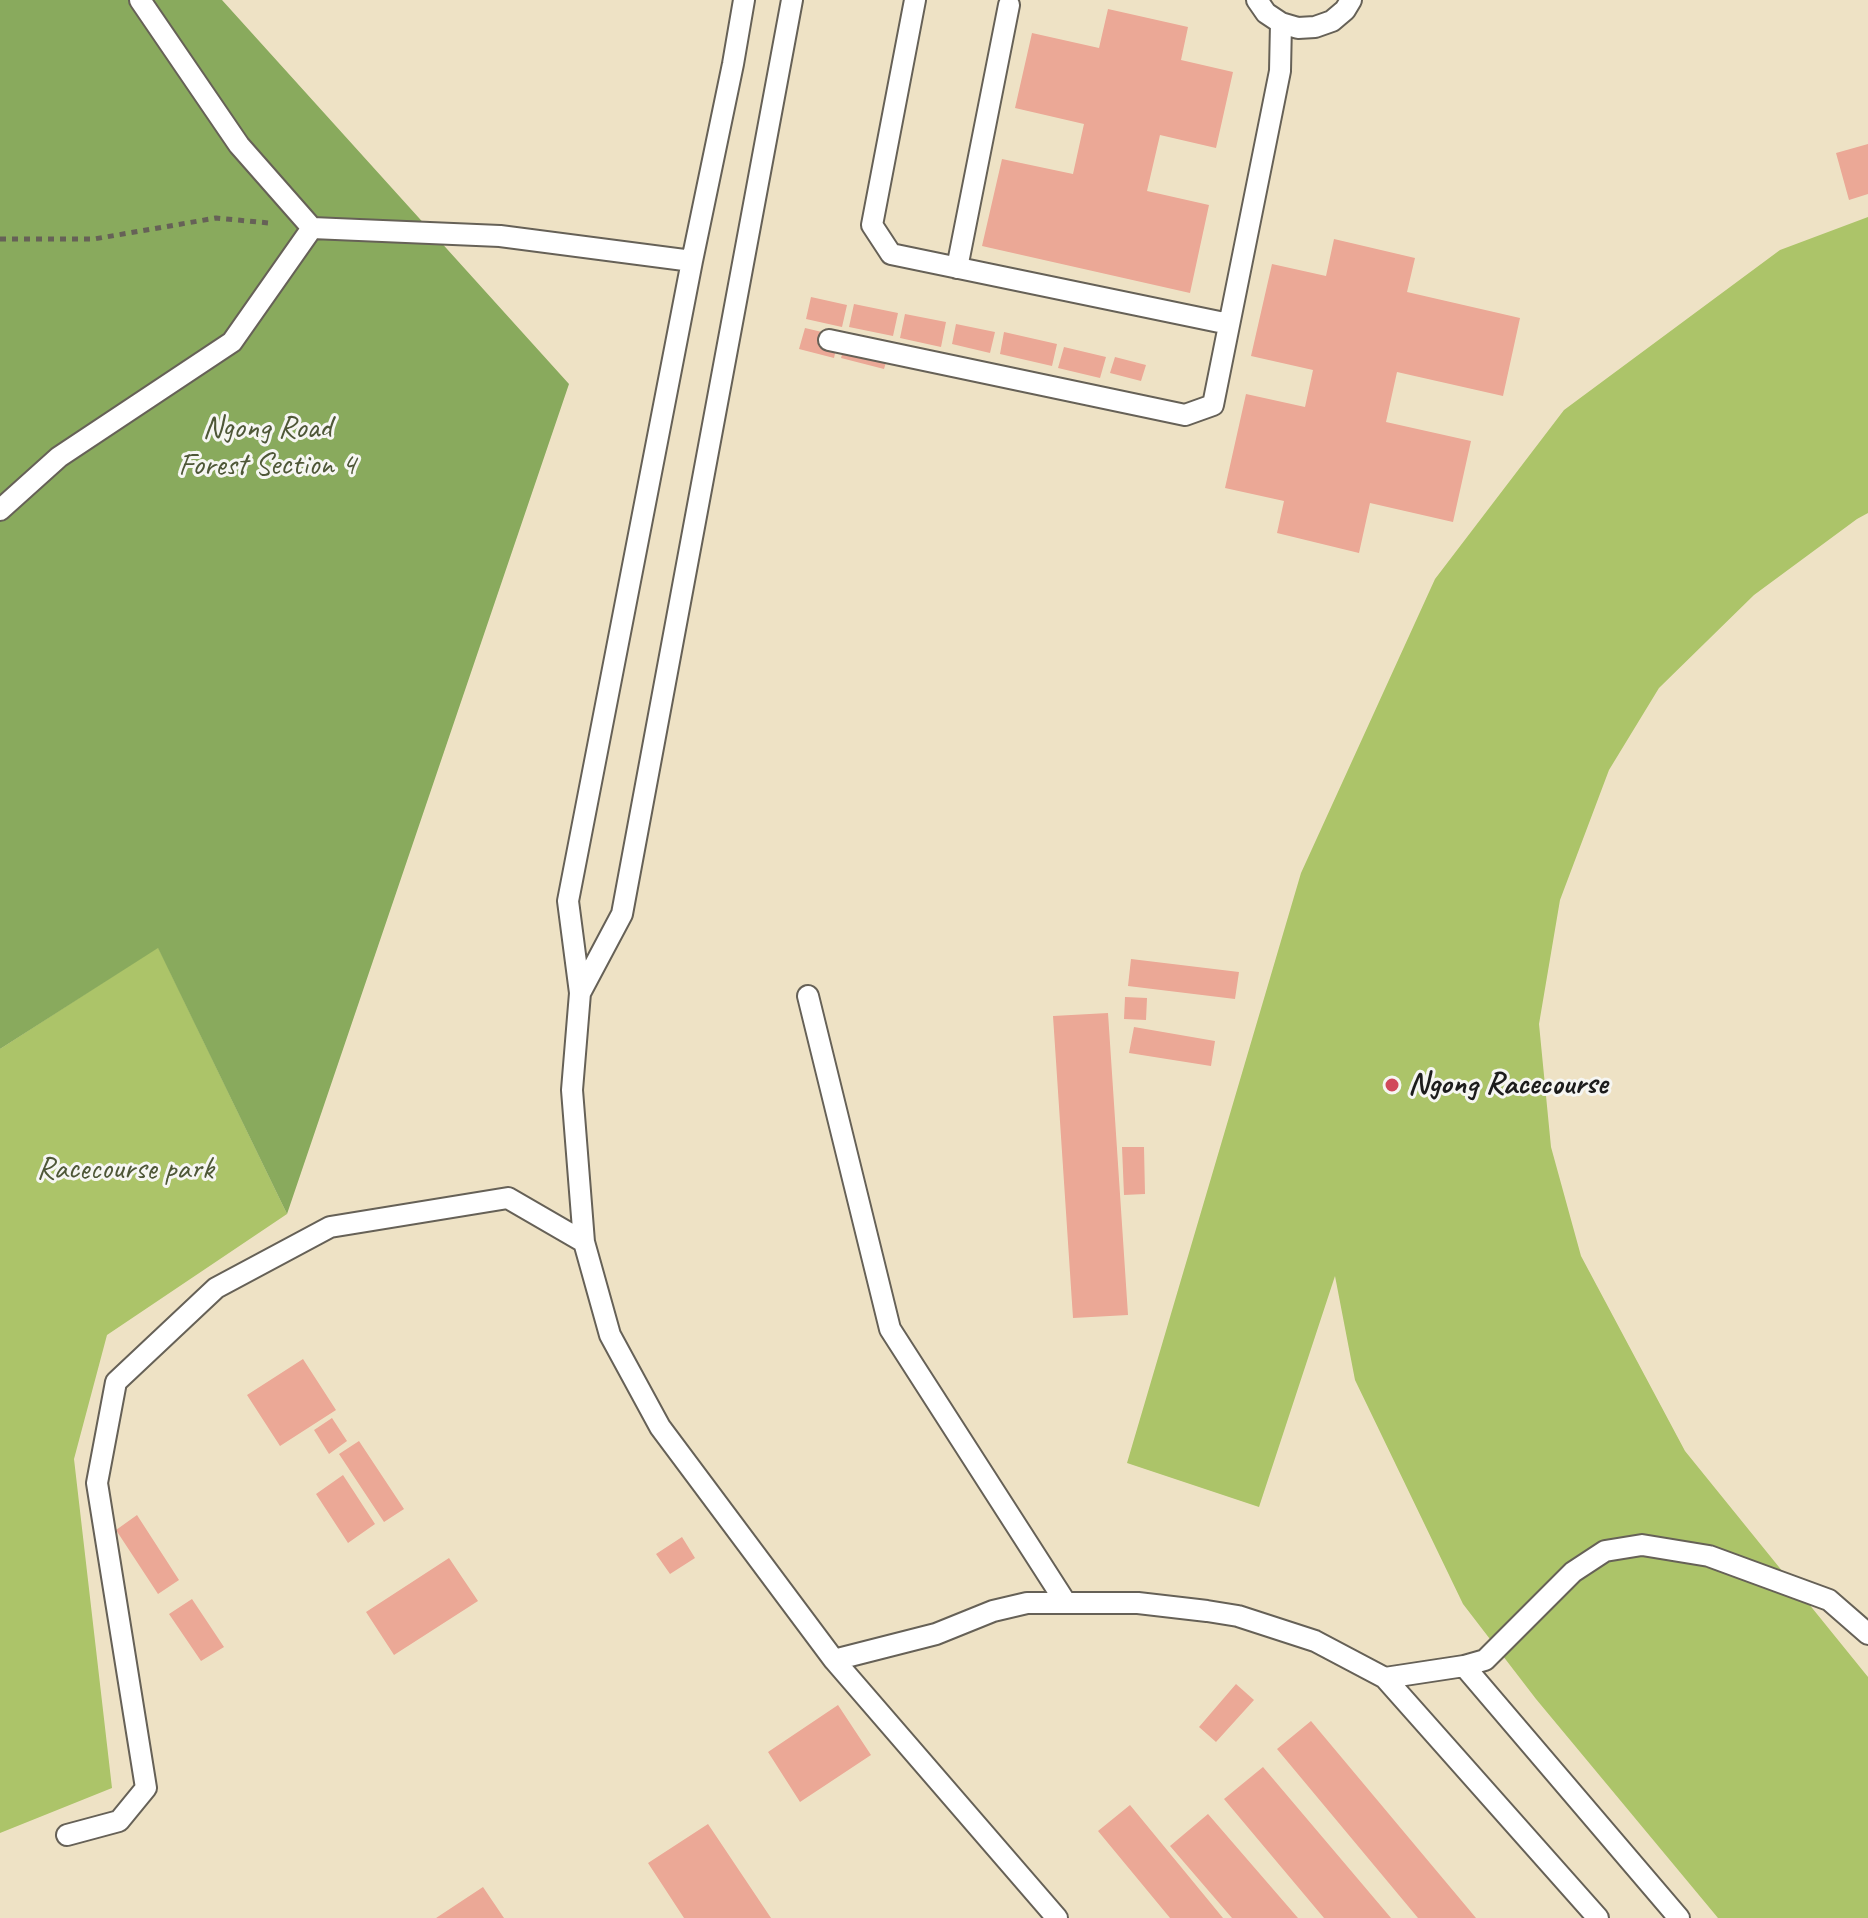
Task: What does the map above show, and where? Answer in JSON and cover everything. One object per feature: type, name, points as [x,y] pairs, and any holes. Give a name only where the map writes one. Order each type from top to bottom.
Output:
[{"type":"lane","points":[[140,0],[239,145],[312,228],[500,236],[692,261]]},
{"type":"lane","points":[[744,0],[568,901],[580,993],[572,1090],[584,1242],[610,1335],[660,1427],[834,1660],[1057,1918]]},
{"type":"lane","points":[[580,993],[622,914],[792,0]]},
{"type":"lane","points":[[915,0],[872,225],[891,254],[1229,324]]},
{"type":"lane","points":[[1257,0],[1266,13],[1281,23],[1298,28],[1315,27],[1332,21],[1351,0]]},
{"type":"lane","points":[[957,268],[1009,5]]},
{"type":"lane","points":[[829,340],[1185,415],[1213,405],[1280,71],[1281,23]]},
{"type":"lane","points":[[0,510],[59,457],[232,342],[312,228]]},
{"type":"lane","points":[[808,996],[890,1329],[1066,1603]]},
{"type":"lane","points":[[67,1835],[119,1821],[146,1788],[97,1483],[116,1382],[216,1288],[330,1227],[508,1198],[584,1242]]},
{"type":"lane","points":[[1385,1678],[1485,1660],[1573,1572],[1605,1551],[1642,1545],[1709,1556],[1829,1600],[1868,1634]]},
{"type":"lane","points":[[834,1660],[936,1634],[993,1611],[1027,1603],[1138,1603],[1238,1616],[1315,1641],[1385,1678],[1598,1918]]},
{"type":"lane","points":[[1464,1666],[1679,1918]]},
{"type":"path","points":[[0,239],[94,239],[216,218],[312,228]]},
{"type":"green space","name":"Ngong Road Forest Section 4","points":[[0,0],[222,0],[569,384],[287,1214],[158,948],[0,1049]]},
{"type":"green space","name":"Ngong Racecourse","points":[[1868,217],[1868,513],[1754,595],[1659,688],[1609,770],[1560,900],[1539,1024],[1551,1147],[1581,1256],[1685,1451],[1868,1677],[1868,1918],[1718,1918],[1536,1699],[1463,1604],[1355,1380],[1335,1276],[1259,1507],[1127,1463],[1301,873],[1435,579],[1564,410],[1780,250]]},
{"type":"green space","name":"Racecourse park","points":[[158,947],[287,1214],[107,1335],[74,1459],[112,1788],[0,1833],[0,1049]]},
{"type":"building","points":[[1108,9],[1188,27],[1181,60],[1233,72],[1216,148],[1160,135],[1147,191],[1209,205],[1190,293],[982,246],[1002,159],[1073,174],[1084,124],[1015,108],[1032,33],[1099,48]]},
{"type":"building","points":[[1868,144],[1868,194],[1849,200],[1836,153]]},
{"type":"building","points":[[1334,239],[1415,258],[1407,292],[1520,318],[1503,396],[1397,372],[1386,422],[1471,441],[1453,522],[1370,503],[1359,553],[1277,533],[1284,501],[1225,488],[1246,394],[1305,407],[1313,370],[1251,356],[1272,264],[1326,276]]},
{"type":"building","points":[[811,297],[847,305],[842,327],[806,319]]},
{"type":"building","points":[[854,304],[898,313],[893,336],[849,327]]},
{"type":"building","points":[[905,314],[946,322],[941,347],[900,338]]},
{"type":"building","points":[[956,324],[995,332],[990,353],[952,344]]},
{"type":"building","points":[[805,328],[839,336],[834,358],[799,349]]},
{"type":"building","points":[[1004,332],[1057,344],[1052,366],[1000,354]]},
{"type":"building","points":[[847,337],[890,349],[884,369],[841,358]]},
{"type":"building","points":[[1064,347],[1106,357],[1100,378],[1058,368]]},
{"type":"building","points":[[1115,357],[1146,365],[1141,381],[1110,373]]},
{"type":"building","points":[[1131,959],[1239,972],[1235,999],[1128,986]]},
{"type":"building","points":[[1125,997],[1147,998],[1146,1020],[1124,1019]]},
{"type":"building","points":[[1108,1013],[1128,1315],[1073,1318],[1053,1016]]},
{"type":"building","points":[[1134,1027],[1215,1041],[1211,1066],[1129,1053]]},
{"type":"building","points":[[1122,1147],[1144,1147],[1145,1194],[1124,1195]]},
{"type":"building","points":[[303,1359],[336,1410],[280,1446],[247,1395]]},
{"type":"building","points":[[332,1418],[347,1441],[329,1454],[314,1430]]},
{"type":"building","points":[[359,1441],[404,1509],[384,1522],[339,1454]]},
{"type":"building","points":[[343,1475],[375,1524],[348,1543],[316,1494]]},
{"type":"building","points":[[137,1515],[179,1580],[158,1594],[116,1530]]},
{"type":"building","points":[[682,1537],[695,1558],[670,1574],[656,1554]]},
{"type":"building","points":[[449,1558],[478,1601],[394,1655],[366,1612]]},
{"type":"building","points":[[192,1599],[224,1647],[201,1661],[169,1614]]},
{"type":"building","points":[[1236,1684],[1254,1700],[1216,1742],[1199,1727]]},
{"type":"building","points":[[838,1705],[871,1755],[800,1802],[768,1752]]},
{"type":"building","points":[[1311,1721],[1476,1918],[1418,1918],[1277,1749]]},
{"type":"building","points":[[1263,1767],[1391,1918],[1324,1918],[1224,1799]]},
{"type":"building","points":[[1130,1805],[1223,1918],[1170,1918],[1098,1831]]},
{"type":"building","points":[[1208,1814],[1298,1918],[1232,1918],[1170,1846]]},
{"type":"building","points":[[708,1824],[771,1918],[684,1918],[648,1863]]},
{"type":"building","points":[[483,1887],[504,1918],[436,1918]]},
{"type":"place","name":"Ngong Racecourse","points":[[1392,1085]]}]
